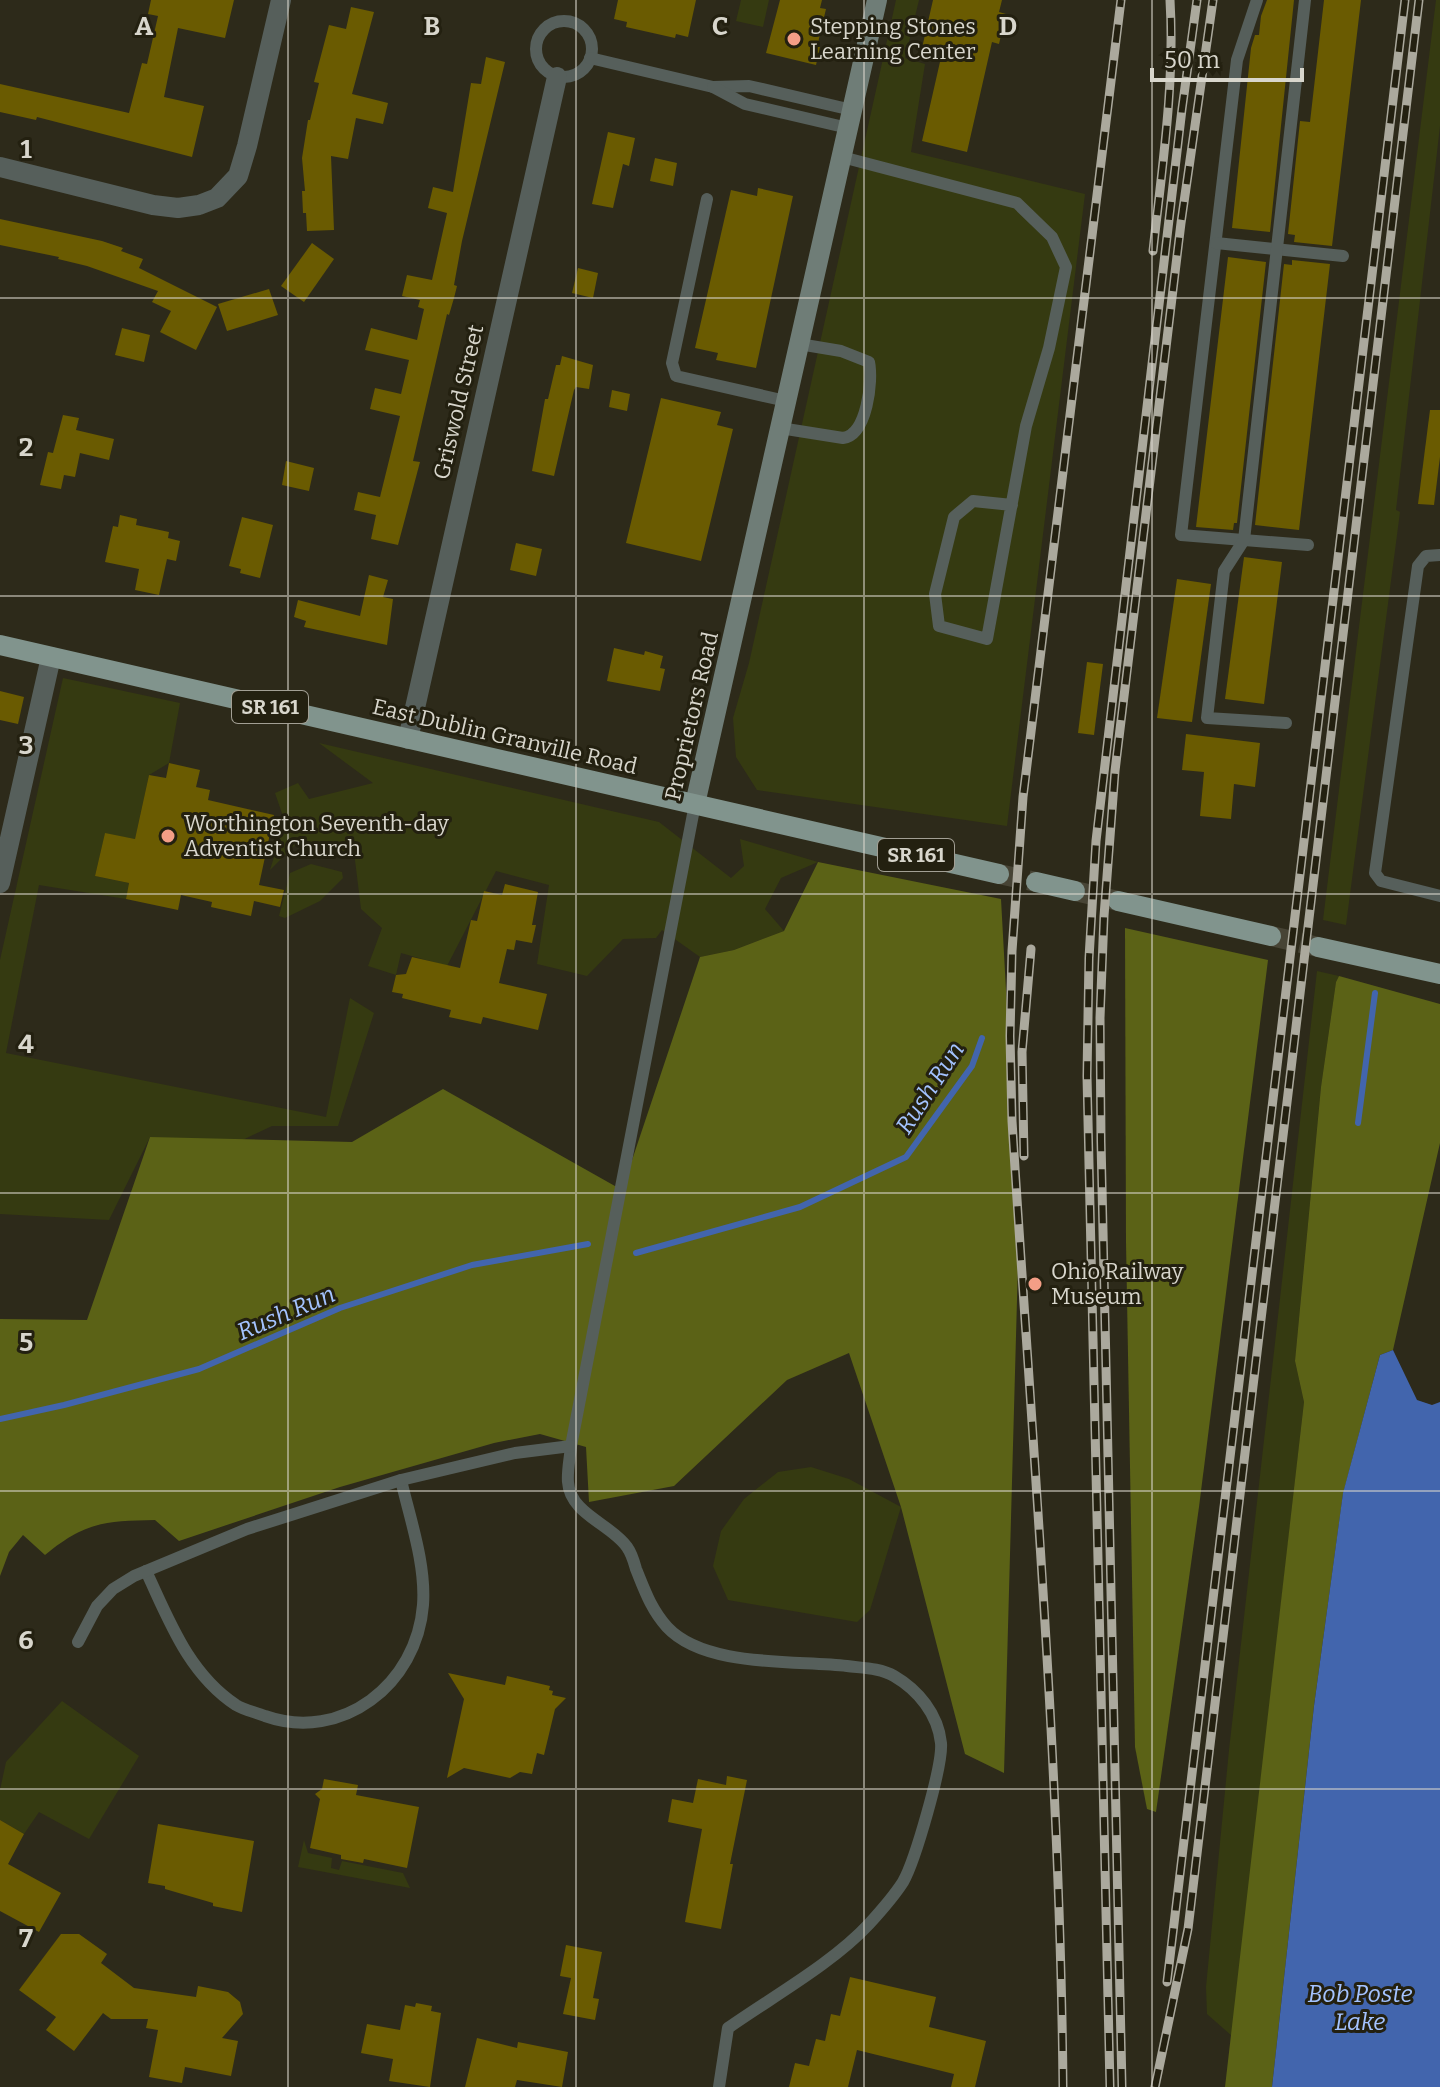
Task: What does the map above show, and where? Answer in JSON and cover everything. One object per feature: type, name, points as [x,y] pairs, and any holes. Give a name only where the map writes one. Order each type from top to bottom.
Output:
[{"type":"main road","name":"East Dublin Granville Road","points":[[0,645],[999,874]]},
{"type":"main road","points":[[1036,882],[1075,891]]},
{"type":"main road","points":[[1118,901],[1271,936]]},
{"type":"main road","points":[[1318,947],[1440,974]]},
{"type":"street","points":[[0,167],[153,205],[178,208],[217,198],[238,176],[281,0]]},
{"type":"street","name":"Proprietors Road","points":[[695,804],[877,0]]},
{"type":"street","name":"Griswold Street","points":[[408,739],[557,77]]},
{"type":"street","points":[[0,883],[51,657]]},
{"type":"lane","points":[[1257,0],[1237,60],[1181,535],[1308,545]]},
{"type":"lane","points":[[1286,723],[1207,718],[1224,571],[1244,540],[1305,0]]},
{"type":"lane","points":[[565,20],[582,27],[592,43],[590,58],[584,69],[576,74],[557,77],[537,59],[536,40],[547,25],[565,20]]},
{"type":"lane","points":[[590,58],[713,87],[745,104],[850,119]]},
{"type":"lane","points":[[713,87],[749,86],[850,119]]},
{"type":"lane","points":[[842,157],[1017,203],[1052,237],[1057,247],[1066,267],[1049,348],[1026,426],[1012,505],[987,639],[939,626],[935,594],[954,517],[973,501],[1012,505]]},
{"type":"lane","points":[[707,199],[672,363],[676,376],[786,401]]},
{"type":"lane","points":[[1216,243],[1343,256]]},
{"type":"lane","points":[[780,428],[843,438],[851,437],[861,427],[872,374],[869,362],[850,353],[799,344]]},
{"type":"lane","points":[[1440,555],[1426,556],[1418,566],[1375,873],[1381,881],[1440,896]]},
{"type":"lane","name":"Proprietors Road","points":[[695,804],[571,1446],[568,1484],[575,1503],[618,1536],[630,1550],[650,1606],[670,1630],[684,1640],[709,1650],[748,1659],[824,1663],[889,1674],[924,1701],[941,1743],[938,1772],[903,1882],[868,1926],[728,2028],[719,2087]]},
{"type":"lane","points":[[78,1642],[97,1606],[113,1589],[146,1571],[247,1529],[401,1480],[515,1453],[571,1446]]},
{"type":"lane","points":[[146,1571],[181,1645],[205,1679],[238,1706],[282,1722],[321,1722],[361,1709],[396,1677],[416,1641],[423,1604],[418,1553],[401,1480]]},
{"type":"green space","points":[[741,0],[769,0],[763,27],[736,21]]},
{"type":"green space","points":[[896,0],[919,0],[905,58],[925,64],[911,152],[1085,194],[1007,826],[757,790],[736,757],[733,718],[749,663]]},
{"type":"green space","points":[[1436,0],[1440,0],[1440,126],[1396,510],[1400,512],[1346,925],[1323,920]]},
{"type":"green space","points":[[63,678],[180,703],[169,763],[149,775],[135,839],[105,834],[95,876],[129,883],[126,899],[39,885],[6,1053],[326,1117],[350,998],[374,1013],[338,1126],[272,1126],[232,1145],[150,1137],[109,1220],[0,1214],[0,960]]},
{"type":"green space","points":[[319,743],[659,822],[731,878],[744,866],[740,839],[818,862],[781,878],[765,909],[784,931],[734,950],[700,957],[662,930],[656,938],[623,939],[587,976],[537,964],[549,885],[496,871],[447,966],[401,953],[396,975],[368,966],[382,928],[361,909],[354,852],[295,845],[270,870],[285,822],[275,793],[298,783],[309,799],[373,783]]},
{"type":"green space","points":[[818,862],[1001,899],[1019,1227],[1004,1773],[965,1754],[901,1507],[849,1353],[787,1380],[674,1486],[589,1502],[586,1447],[540,1434],[494,1443],[340,1487],[179,1541],[155,1520],[96,1526],[72,1536],[45,1555],[23,1535],[9,1552],[0,1576],[0,1319],[87,1320],[150,1137],[352,1142],[443,1089],[622,1190],[700,957],[734,950],[784,931]]},
{"type":"green space","points":[[311,864],[342,872],[343,878],[320,901],[285,918],[279,916],[290,873]]},
{"type":"green space","points":[[1125,928],[1268,960],[1199,1507],[1156,1812],[1147,1809],[1135,1747],[1126,1242]]},
{"type":"green space","points":[[1317,971],[1339,976],[1321,1087],[1295,1361],[1304,1402],[1232,2036],[1207,2014],[1206,1987],[1229,1750]]},
{"type":"green space","points":[[1339,976],[1440,1004],[1440,1143],[1393,1350],[1380,1355],[1343,1494],[1314,1706],[1272,2087],[1225,2087],[1304,1402],[1295,1361],[1321,1087]]},
{"type":"green space","points":[[811,1467],[849,1479],[901,1507],[870,1610],[857,1622],[728,1600],[713,1566],[721,1531],[744,1499],[778,1472]]},
{"type":"green space","points":[[62,1701],[139,1756],[89,1839],[39,1812],[24,1834],[0,1820],[0,1790],[6,1762]]},
{"type":"green space","points":[[304,1840],[308,1853],[332,1858],[331,1868],[339,1870],[342,1861],[403,1873],[410,1888],[298,1867]]},
{"type":"water","name":"Bob Poste Lake","points":[[1393,1350],[1417,1400],[1432,1405],[1440,1402],[1440,2087],[1272,2087],[1314,1706],[1343,1493],[1380,1355]]},
{"type":"building","points":[[151,0],[234,0],[225,38],[178,28],[164,97],[204,106],[192,157],[37,117],[36,120],[0,112],[0,84],[129,113],[142,63],[147,64],[158,16],[148,14]]},
{"type":"building","points":[[618,0],[696,0],[688,37],[676,34],[675,38],[626,27],[627,22],[614,19]]},
{"type":"building","name":"Stepping Stones Learning Center","points":[[780,0],[822,0],[820,8],[826,9],[816,65],[766,53]]},
{"type":"building","points":[[933,0],[1002,0],[999,12],[1006,14],[999,44],[992,42],[967,152],[922,141],[942,53],[922,48]]},
{"type":"building","points":[[1267,0],[1294,0],[1270,232],[1232,228],[1251,48],[1255,35],[1259,35]]},
{"type":"building","points":[[1324,0],[1361,0],[1332,246],[1294,242],[1295,235],[1288,234],[1300,121],[1310,122]]},
{"type":"building","points":[[351,7],[374,12],[352,94],[388,103],[383,124],[356,118],[348,159],[331,156],[334,230],[307,231],[306,213],[303,213],[302,158],[308,120],[319,83],[314,82],[329,25],[346,29]]},
{"type":"building","points":[[486,57],[505,62],[462,241],[454,285],[457,286],[447,314],[413,461],[420,462],[398,545],[371,539],[376,515],[354,510],[358,492],[380,497],[400,416],[370,409],[375,388],[401,394],[409,360],[365,350],[371,328],[417,340],[424,309],[418,307],[420,300],[402,296],[407,275],[432,280],[447,213],[428,208],[433,187],[453,192],[471,83],[481,84]]},
{"type":"building","points":[[608,132],[635,138],[629,166],[623,164],[613,208],[592,204]]},
{"type":"building","points":[[655,158],[677,163],[673,186],[650,181]]},
{"type":"building","points":[[758,188],[793,196],[756,368],[716,360],[718,353],[695,348],[731,190],[757,196]]},
{"type":"building","points":[[0,219],[123,248],[121,251],[143,259],[139,268],[217,307],[196,350],[160,332],[171,311],[152,302],[158,291],[59,257],[0,245]]},
{"type":"building","points":[[312,243],[334,259],[304,302],[281,286]]},
{"type":"building","points":[[1228,257],[1266,262],[1237,523],[1234,523],[1233,530],[1196,527]]},
{"type":"building","points":[[1292,260],[1330,264],[1299,530],[1255,525],[1284,264],[1292,265]]},
{"type":"building","points":[[578,268],[598,273],[593,298],[572,293]]},
{"type":"building","points":[[269,289],[278,315],[227,331],[218,304]]},
{"type":"building","points":[[122,328],[150,335],[144,362],[115,355]]},
{"type":"building","points":[[562,356],[593,365],[589,389],[576,387],[574,390],[554,476],[532,471],[545,399],[548,399],[556,365],[560,365]]},
{"type":"building","points":[[612,390],[630,394],[627,411],[609,407]]},
{"type":"building","points":[[661,398],[721,412],[717,425],[733,429],[701,561],[626,543]]},
{"type":"building","points":[[1430,410],[1440,410],[1440,457],[1434,505],[1418,504]]},
{"type":"building","points":[[63,415],[79,418],[76,430],[114,439],[109,460],[80,453],[75,477],[64,475],[61,489],[40,485],[48,452],[53,453]]},
{"type":"building","points":[[286,461],[314,468],[309,491],[282,485]]},
{"type":"building","points":[[120,515],[137,519],[136,525],[169,532],[168,538],[180,541],[176,561],[167,559],[159,595],[135,590],[139,569],[105,562],[113,526],[118,527]]},
{"type":"building","points":[[242,517],[273,525],[260,578],[240,573],[241,569],[229,566]]},
{"type":"building","points":[[516,543],[542,549],[536,576],[510,570]]},
{"type":"building","points":[[1244,557],[1282,562],[1264,704],[1225,699]]},
{"type":"building","points":[[369,575],[388,580],[383,597],[393,599],[387,645],[304,627],[306,621],[294,617],[298,600],[360,616]]},
{"type":"building","points":[[1177,579],[1211,584],[1192,722],[1157,718]]},
{"type":"building","points":[[614,648],[663,656],[660,668],[665,669],[660,691],[607,681]]},
{"type":"building","points":[[1087,662],[1103,664],[1094,735],[1078,733]]},
{"type":"building","points":[[0,691],[24,697],[18,724],[0,720]]},
{"type":"building","points":[[1186,734],[1260,743],[1255,787],[1234,784],[1231,819],[1200,816],[1204,772],[1182,770]]},
{"type":"building","name":"Worthington Seventh-day Adventist Church","points":[[169,763],[200,770],[196,787],[210,790],[208,800],[274,815],[259,885],[284,890],[280,907],[254,901],[251,916],[211,907],[212,902],[181,895],[178,910],[126,899],[129,883],[95,876],[105,833],[135,839],[149,775],[166,778]]},
{"type":"building","points":[[505,884],[538,892],[532,943],[516,940],[514,950],[507,949],[499,983],[547,994],[538,1030],[483,1017],[481,1024],[449,1017],[451,1010],[402,998],[403,994],[392,992],[396,975],[406,974],[412,957],[460,968],[471,920],[477,921],[484,891],[502,895]]},
{"type":"building","points":[[448,1673],[505,1685],[507,1676],[550,1686],[552,1695],[566,1698],[555,1709],[544,1755],[537,1753],[532,1774],[520,1772],[510,1778],[464,1768],[447,1778],[464,1699]]},
{"type":"building","points":[[727,1776],[747,1780],[721,1929],[685,1922],[702,1829],[668,1822],[672,1799],[693,1803],[698,1779],[726,1785]]},
{"type":"building","points":[[324,1779],[358,1785],[356,1795],[419,1807],[407,1868],[364,1859],[363,1863],[341,1859],[341,1855],[310,1848],[320,1799],[315,1794],[322,1789]]},
{"type":"building","points":[[0,1820],[24,1834],[8,1864],[61,1893],[39,1932],[0,1911]]},
{"type":"building","points":[[158,1824],[254,1841],[242,1912],[213,1906],[213,1903],[165,1889],[165,1886],[148,1883]]},
{"type":"building","points":[[61,1934],[79,1934],[107,1954],[101,1963],[134,1988],[196,1997],[198,1986],[228,1992],[240,2002],[243,2014],[222,2038],[238,2041],[231,2076],[185,2067],[182,2083],[149,2077],[158,2030],[146,2028],[148,2019],[111,2019],[103,2013],[74,2051],[46,2030],[56,2017],[19,1990]]},
{"type":"building","points":[[566,1945],[602,1952],[593,1998],[599,1999],[595,2020],[563,2014],[571,1978],[560,1976]]},
{"type":"building","points":[[850,1977],[936,1997],[929,2027],[986,2041],[975,2087],[951,2087],[954,2074],[857,2050],[848,2087],[789,2087],[795,2063],[809,2066],[816,2039],[825,2041],[831,2014],[840,2016]]},
{"type":"building","points":[[416,2003],[432,2006],[431,2011],[441,2013],[430,2087],[389,2081],[393,2059],[361,2053],[367,2024],[400,2030],[405,2005],[415,2007]]},
{"type":"building","points":[[477,2038],[517,2048],[518,2042],[568,2052],[562,2087],[517,2080],[515,2087],[465,2087]]},
{"type":"waterway","name":"Rush Run","points":[[1358,1123],[1375,993]]},
{"type":"waterway","name":"Rush Run","points":[[636,1253],[800,1207],[906,1157],[972,1066],[982,1038]]},
{"type":"waterway","name":"Rush Run","points":[[0,1419],[199,1369],[340,1308],[472,1265],[588,1244]]},
{"type":"tunnel","points":[[999,874],[1036,882]]},
{"type":"tunnel","points":[[1075,891],[1118,901]]},
{"type":"tunnel","points":[[1271,936],[1318,947]]},
{"type":"railway","points":[[1063,2087],[1051,1725],[1012,1121],[1012,951],[1023,797],[1121,0]]},
{"type":"railway","points":[[1153,251],[1169,94],[1170,0]]},
{"type":"railway","points":[[1110,2087],[1087,1076],[1089,958],[1096,841],[1197,0]]},
{"type":"railway","points":[[1122,2087],[1101,1141],[1100,1018],[1104,916],[1115,771],[1181,223],[1213,0]]},
{"type":"railway","points":[[1167,1982],[1405,0]]},
{"type":"railway","points":[[1155,2087],[1188,1929],[1419,0]]},
{"type":"railway","points":[[1024,1156],[1022,1052],[1031,949]]},
{"type":"place","name":"Stepping Stones Learning Center","points":[[794,39]]},
{"type":"place","name":"Worthington Seventh-day Adventist Church","points":[[168,836]]},
{"type":"place","name":"Ohio Railway Museum","points":[[1035,1284]]}]
